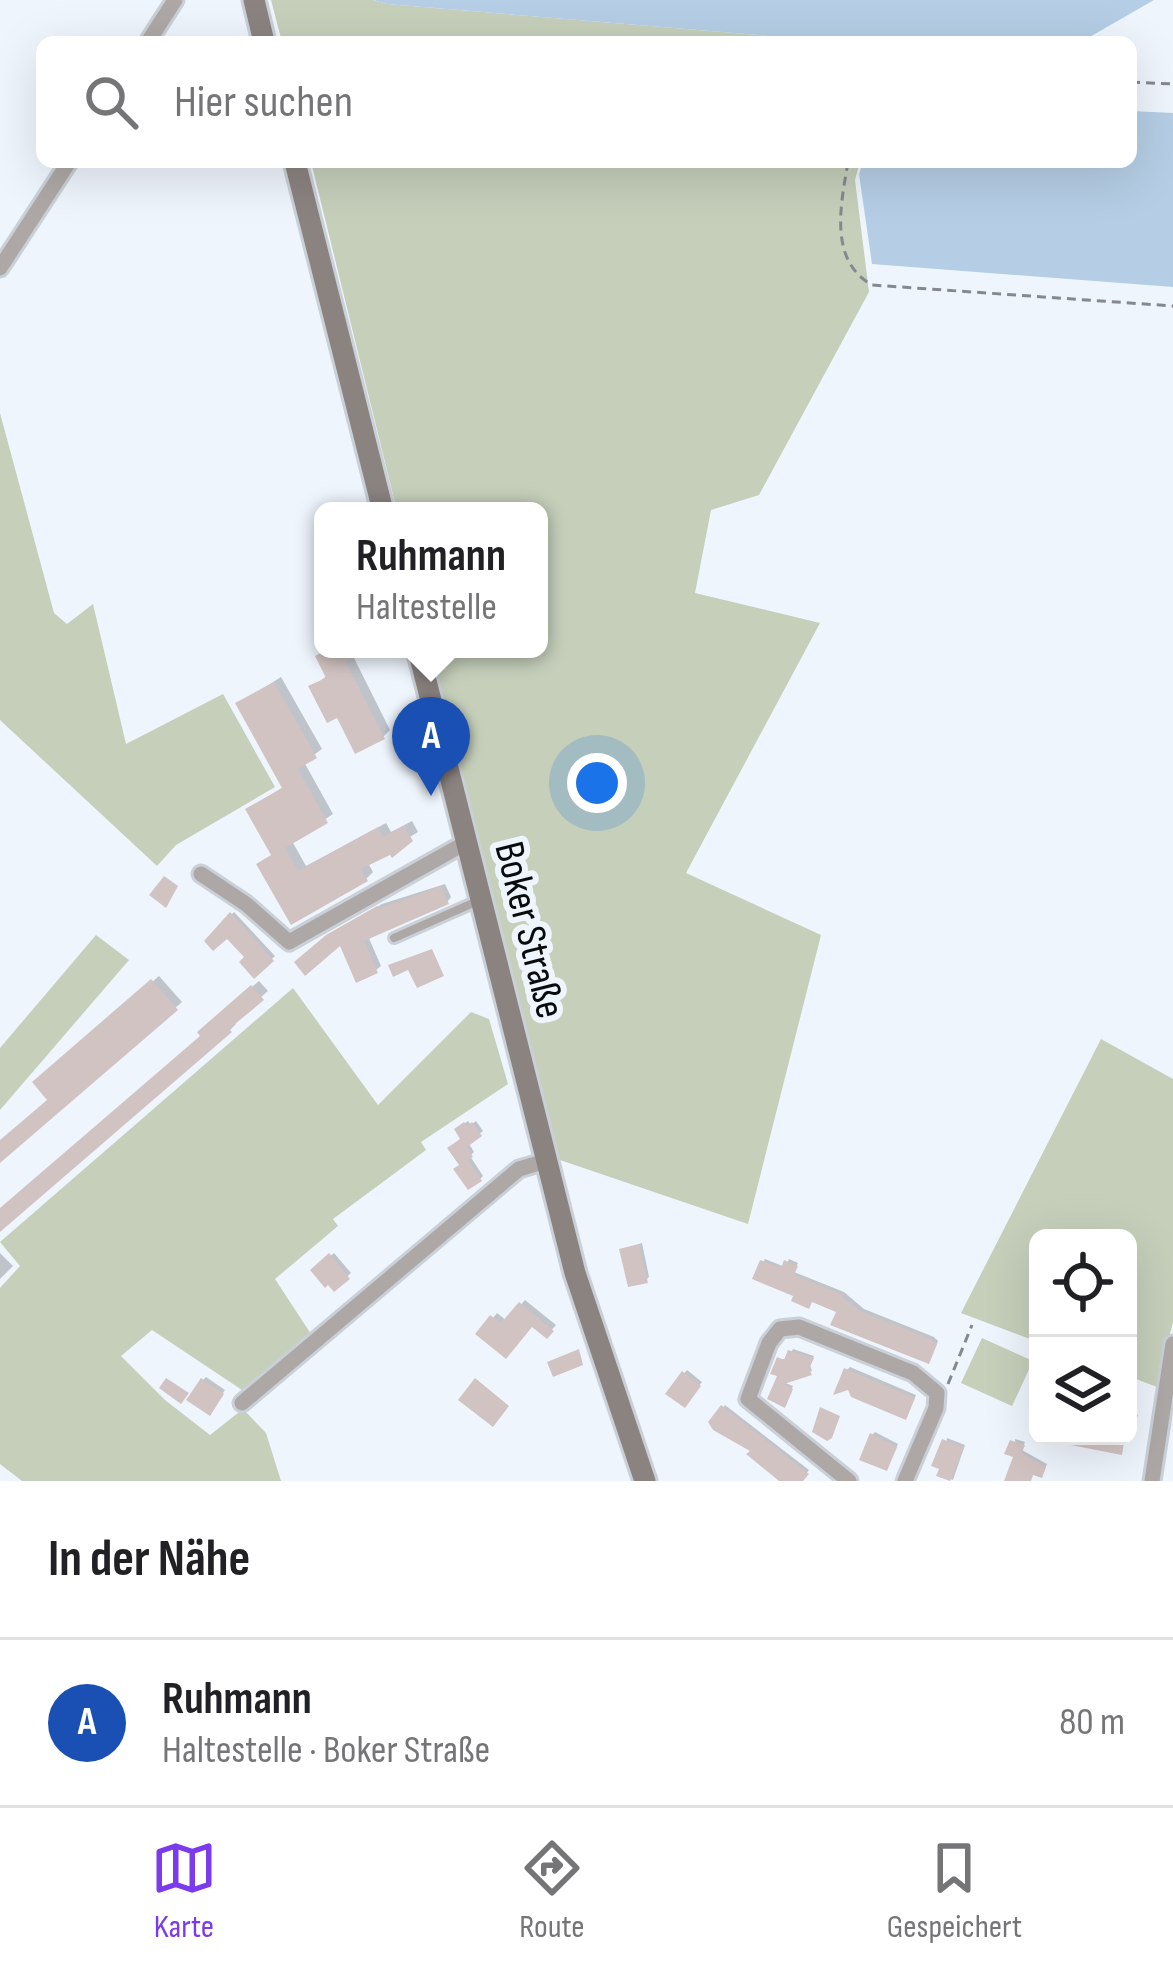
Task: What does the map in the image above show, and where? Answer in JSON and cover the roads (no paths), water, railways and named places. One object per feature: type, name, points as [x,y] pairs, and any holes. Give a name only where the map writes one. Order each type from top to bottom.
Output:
[{"type":"main road","points":[[254,0],[263,36]]},
{"type":"main road","points":[[297,168],[381,502]]},
{"type":"main road","name":"Boker Straße","points":[[420,658],[546,1161],[607,1376],[645,1481]]},
{"type":"street","points":[[152,36],[175,0]]},
{"type":"street","points":[[0,268],[65,168]]},
{"type":"street","points":[[201,874],[246,904],[289,942],[466,842]]},
{"type":"street","points":[[242,1403],[519,1169],[546,1161]]},
{"type":"street","points":[[849,1481],[748,1399],[769,1343],[781,1329],[799,1327],[913,1373],[937,1393],[936,1408],[905,1481]]},
{"type":"street","points":[[1152,1481],[1173,1344]]},
{"type":"lane","points":[[394,938],[481,900]]},
{"type":"water","points":[[373,0],[1154,0],[1091,36],[769,36]]},
{"type":"water","points":[[1137,111],[1173,113],[1173,287],[872,264],[861,168],[1137,168]]},
{"type":"place","name":"Ruhmann","points":[[431,796]]}]
